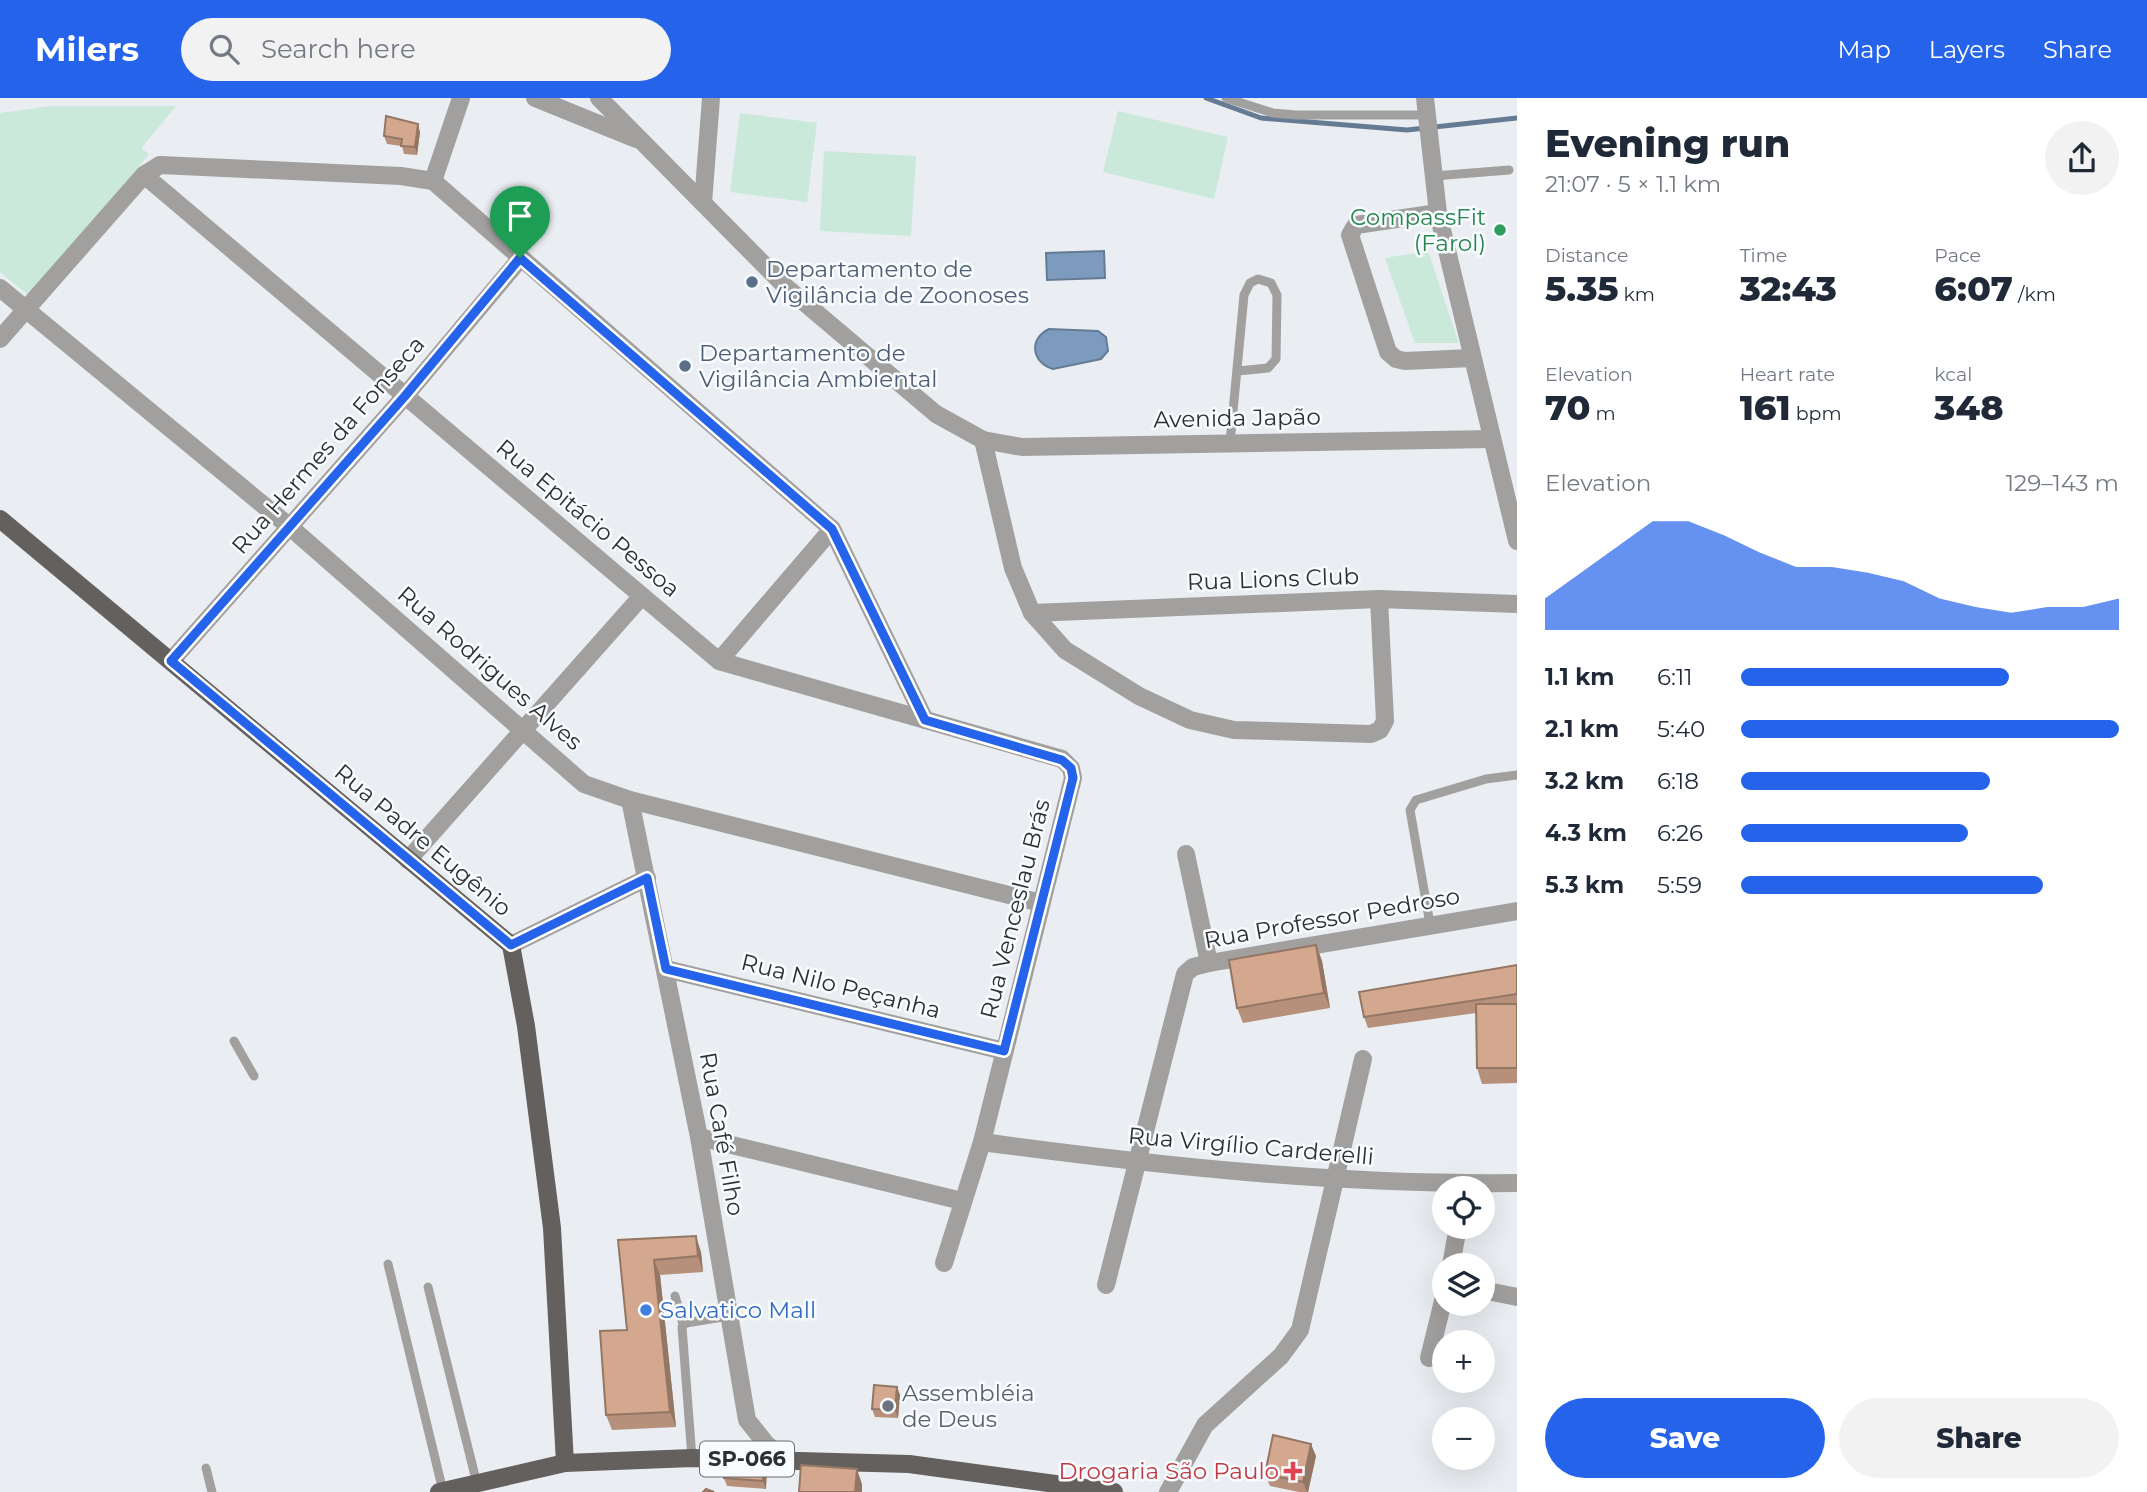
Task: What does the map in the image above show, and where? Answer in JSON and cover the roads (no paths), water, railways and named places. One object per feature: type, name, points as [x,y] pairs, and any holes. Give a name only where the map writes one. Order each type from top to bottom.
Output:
[{"type":"main road","name":"Rua Padre Eugênio","points":[[0,519],[511,945],[526,1026],[552,1228],[565,1463]]},
{"type":"main road","name":"SP-066","points":[[441,1492],[565,1463],[692,1458],[909,1464],[1058,1482],[1114,1492]]},
{"type":"main road","points":[[1058,1482],[1080,1492]]},
{"type":"street","points":[[433,181],[461,98]]},
{"type":"street","points":[[535,98],[642,142]]},
{"type":"street","name":"Avenida Japão","points":[[599,98],[786,287],[916,397],[959,429],[983,440],[1022,447],[1492,439]]},
{"type":"street","points":[[703,203],[711,98]]},
{"type":"street","points":[[1426,112],[1438,213],[1517,541]]},
{"type":"street","points":[[0,339],[144,175],[160,165],[401,176],[433,181],[832,529],[925,720]]},
{"type":"street","name":"Rua Epitácio Pessoa","points":[[144,175],[719,661],[1062,760],[1071,768]]},
{"type":"street","points":[[1438,213],[1356,225],[1350,235],[1388,352],[1396,359],[1405,361],[1472,358]]},
{"type":"street","name":"Rua Hermes da Fonseca","points":[[171,661],[405,396],[520,258]]},
{"type":"street","name":"Rua Rodrigues Alves","points":[[0,288],[290,527],[584,784],[630,800],[1041,903]]},
{"type":"street","points":[[983,440],[1013,568],[1031,613],[1065,650],[1139,696],[1190,720],[1234,730],[1371,734],[1380,730],[1385,721],[1379,599]]},
{"type":"street","points":[[719,661],[832,529]]},
{"type":"street","points":[[408,860],[642,596]]},
{"type":"street","name":"Rua Lions Club","points":[[1031,613],[1379,599],[1517,604]]},
{"type":"street","name":"Rua Venceslau Brás","points":[[944,1263],[982,1142],[1073,778],[1071,768]]},
{"type":"street","name":"Rua Café Filho","points":[[630,800],[699,1137],[747,1420],[767,1445],[789,1460]]},
{"type":"street","points":[[1186,854],[1209,963]]},
{"type":"street","points":[[511,945],[647,878]]},
{"type":"street","name":"Rua Professor Pedroso","points":[[1106,1285],[1139,1163],[1182,981],[1193,967],[1517,911]]},
{"type":"street","name":"Rua Nilo Peçanha","points":[[666,969],[1004,1051]]},
{"type":"street","points":[[1168,1492],[1205,1425],[1281,1356],[1300,1330],[1363,1059]]},
{"type":"street","points":[[699,1137],[962,1201]]},
{"type":"street","name":"Rua Virgílio Carderelli","points":[[982,1142],[1139,1163],[1334,1180],[1432,1184]]},
{"type":"street","name":"Rua Virgílio Carderelli","points":[[1495,1184],[1517,1182]]},
{"type":"street","points":[[1495,1293],[1517,1297]]},
{"type":"street","points":[[1429,1358],[1439,1316]]},
{"type":"lane","points":[[1226,98],[1273,113],[1426,112]]},
{"type":"lane","points":[[1431,168],[1509,170]]},
{"type":"lane","points":[[1230,443],[1244,295],[1250,283],[1265,279],[1271,283],[1277,295],[1276,359],[1268,368],[1238,371]]},
{"type":"lane","points":[[1430,925],[1411,804],[1416,800],[1486,779],[1517,775]]},
{"type":"lane","points":[[234,1041],[254,1076]]},
{"type":"lane","points":[[388,1264],[441,1492]]},
{"type":"lane","points":[[428,1287],[478,1484]]},
{"type":"lane","points":[[675,1296],[683,1324],[692,1458]]},
{"type":"lane","points":[[683,1324],[729,1316]]},
{"type":"lane","points":[[206,1468],[212,1492]]},
{"type":"water","points":[[1104,251],[1105,278],[1047,280],[1046,253]]},
{"type":"water","points":[[1049,329],[1098,331],[1106,337],[1108,351],[1101,359],[1053,369],[1041,362],[1035,350],[1042,333]]},
{"type":"waterway","points":[[1206,98],[1261,118],[1407,130],[1517,118]]},
{"type":"place","name":"CompassFit (Farol)","points":[[1500,230]]},
{"type":"place","name":"Departamento de Vigilância de Zoonoses","points":[[752,282]]},
{"type":"place","name":"Departamento de Vigilância Ambiental","points":[[685,366]]},
{"type":"place","name":"Salvatico Mall","points":[[646,1310]]},
{"type":"place","name":"Assembléia de Deus","points":[[888,1406]]},
{"type":"place","name":"Drogaria São Paulo","points":[[1293,1471]]}]
